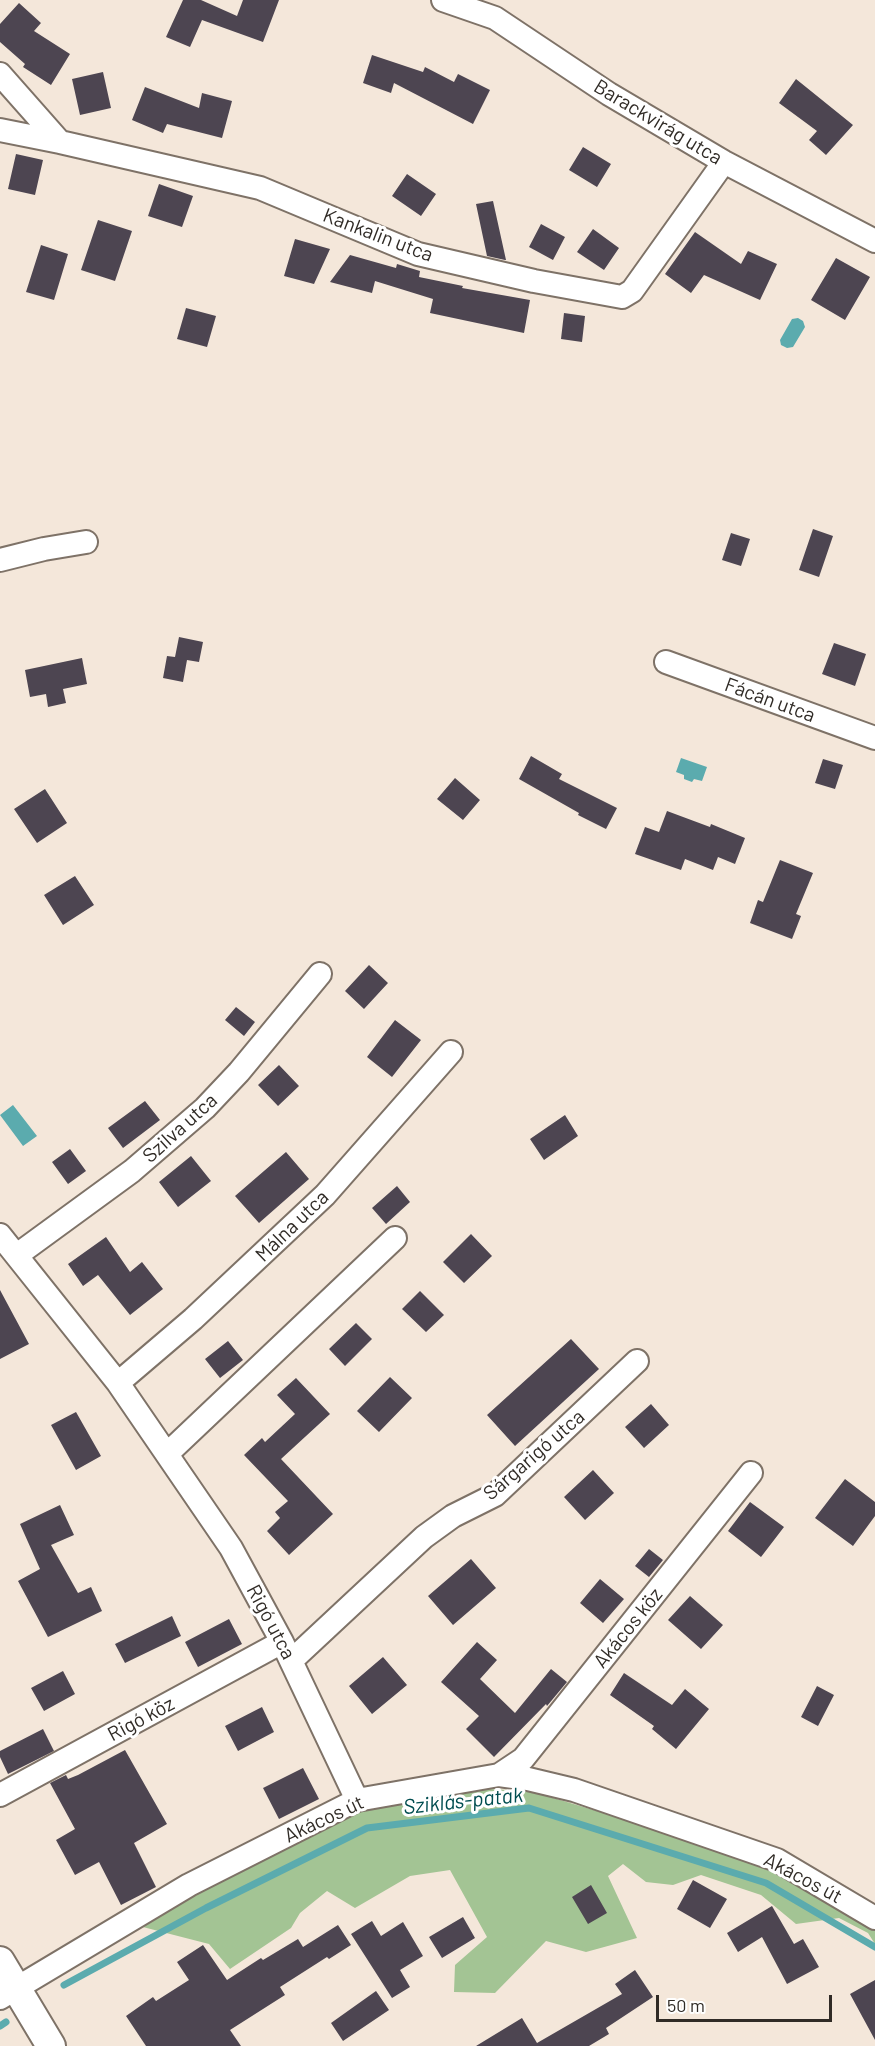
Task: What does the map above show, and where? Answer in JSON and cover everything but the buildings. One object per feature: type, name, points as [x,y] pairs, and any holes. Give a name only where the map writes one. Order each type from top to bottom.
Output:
[{"type":"main road","points":[[0,1961],[8,1993],[51,2046]]},
{"type":"street","name":"Barackvirág utca","points":[[443,0],[499,9],[609,94],[724,162],[875,241]]},
{"type":"street","points":[[0,74],[60,142]]},
{"type":"street","points":[[0,130],[60,142]]},
{"type":"street","name":"Kankalin utca","points":[[60,142],[260,188],[418,254],[534,281],[622,297],[632,291],[724,162]]},
{"type":"street","points":[[0,560],[86,542]]},
{"type":"street","name":"Fácán utca","points":[[666,662],[875,738]]},
{"type":"street","name":"Szilva utca","points":[[16,1255],[124,1177],[205,1108],[239,1072],[320,974]]},
{"type":"street","name":"Málna utca","points":[[118,1383],[194,1319],[325,1195],[451,1052]]},
{"type":"street","name":"Rigó utca","points":[[0,1235],[118,1383],[231,1548],[286,1651],[357,1800]]},
{"type":"street","points":[[166,1454],[395,1238]]},
{"type":"street","name":"Sárgarigó utca","points":[[286,1651],[424,1537],[453,1516],[495,1495],[637,1361]]},
{"type":"street","name":"Akácos köz","points":[[499,1775],[523,1759],[751,1473]]},
{"type":"street","name":"Rigó köz","points":[[0,1795],[286,1651]]},
{"type":"street","name":"Akácos út","points":[[8,1993],[189,1885],[357,1800],[499,1775],[574,1790],[777,1860],[875,1918]]},
{"type":"green space","points":[[489,1789],[530,1791],[627,1820],[797,1880],[875,1928],[875,1944],[868,1933],[839,1918],[796,1924],[761,1895],[701,1875],[673,1885],[646,1882],[623,1864],[608,1876],[637,1938],[586,1952],[546,1941],[495,1993],[454,1992],[455,1965],[487,1937],[450,1870],[410,1876],[355,1908],[327,1891],[300,1913],[291,1928],[230,1969],[209,1944],[139,1926],[211,1883],[364,1810]]},
{"type":"water","points":[[798,318],[803,321],[805,327],[793,347],[787,348],[781,345],[780,340],[792,319]]},
{"type":"water","points":[[681,758],[707,767],[702,781],[694,779],[692,782],[676,772]]},
{"type":"water","points":[[13,1105],[37,1136],[23,1146],[0,1115]]},
{"type":"waterway","name":"Sziklás-patak","points":[[64,1985],[206,1908],[367,1828],[529,1808],[766,1883],[875,1947]]},
{"type":"waterway","name":"Sziklás-patak","points":[[0,2026],[6,2022]]}]
